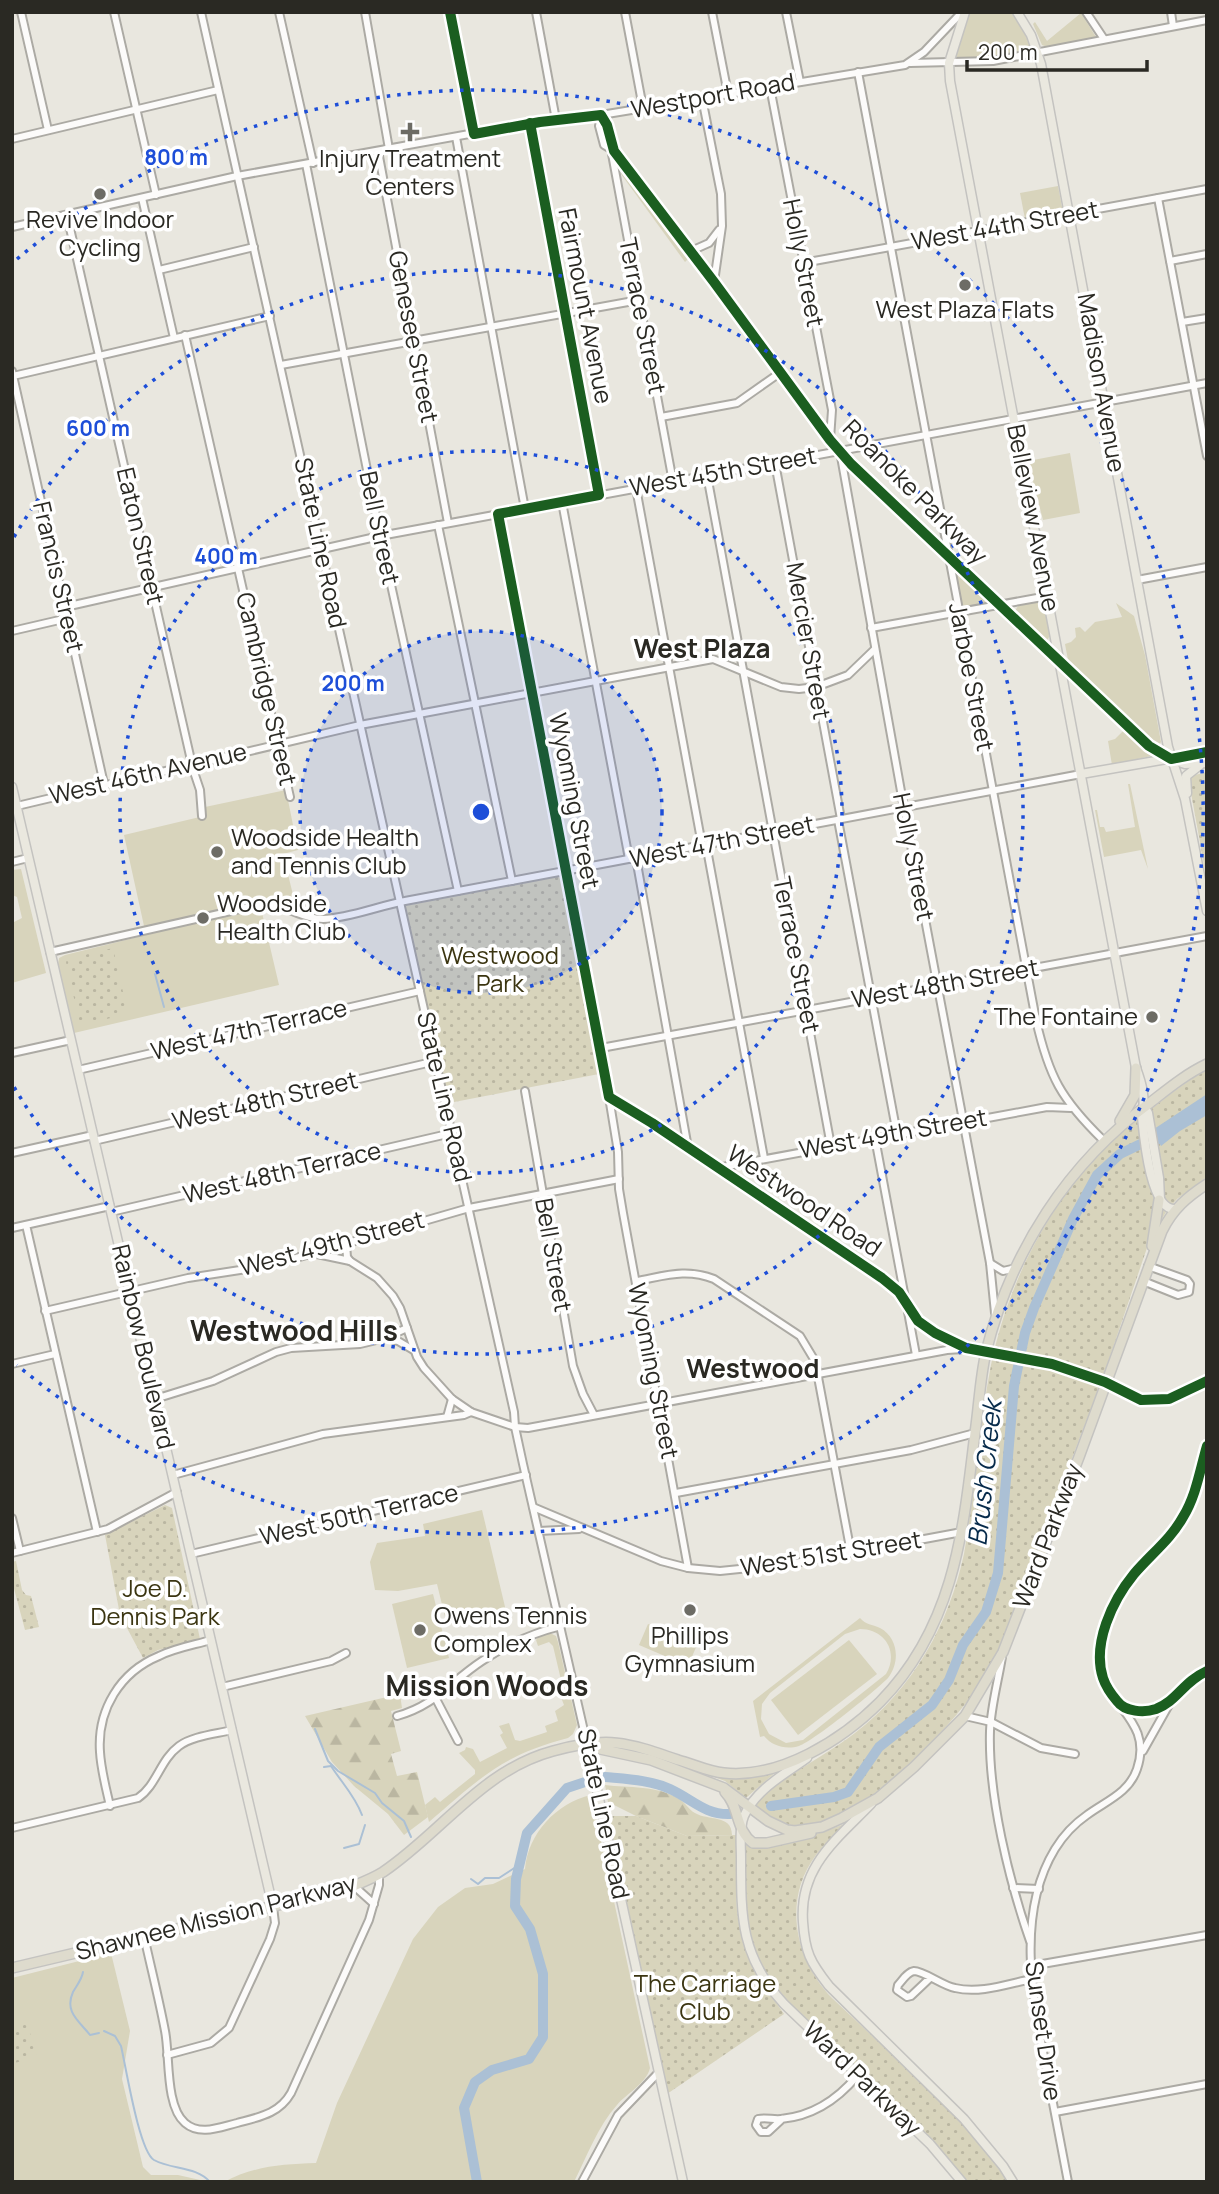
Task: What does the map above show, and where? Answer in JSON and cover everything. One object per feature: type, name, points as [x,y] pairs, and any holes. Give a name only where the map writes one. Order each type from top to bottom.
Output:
[{"type":"highway","name":"Ward Parkway","points":[[812,1754],[847,1731],[879,1704],[927,1642],[943,1605],[962,1532],[987,1351],[1016,1268],[1029,1241],[1052,1203],[1103,1140],[1144,1106],[1207,1064]]},
{"type":"highway","points":[[1116,1128],[1135,1095],[1136,1068]]},
{"type":"highway","name":"Ward Parkway","points":[[878,1798],[914,1767],[965,1716],[1003,1652],[1079,1457],[1162,1231],[1175,1209],[1207,1184]]},
{"type":"highway","points":[[1149,1263],[1159,1200]]},
{"type":"highway","name":"Shawnee Mission Parkway","points":[[12,1968],[328,1895],[354,1886],[379,1875],[407,1854],[487,1783],[506,1770],[549,1752],[602,1741],[635,1745],[723,1773],[764,1770],[812,1754]]},
{"type":"highway","points":[[587,1744],[636,1755],[724,1788],[768,1821],[787,1830],[822,1827]]},
{"type":"highway","points":[[677,1769],[687,1777],[726,1793],[733,1803],[741,1829],[750,1841],[760,1844],[803,1836],[878,1798]]},
{"type":"main road","name":"Belleview Avenue","points":[[963,12],[949,63],[950,81],[1141,1084],[1144,1106],[1142,1116],[1152,1155],[1154,1189],[1159,1200]]},
{"type":"main road","name":"Madison Avenue","points":[[1017,12],[1038,52],[1171,759]]},
{"type":"main road","name":"West 47th Street","points":[[1081,774],[1207,752]]},
{"type":"main road","name":"West 47th Street","points":[[1171,759],[1185,764],[1203,764]]},
{"type":"main road","points":[[1171,759],[1187,807],[1207,911]]},
{"type":"main road","points":[[1187,807],[1189,802],[1186,776],[1203,764]]},
{"type":"main road","name":"Rainbow Boulevard","points":[[12,787],[274,1907]]},
{"type":"main road","points":[[1159,1200],[1168,1210],[1175,1209]]},
{"type":"main road","name":"State Line Road","points":[[587,1744],[683,2182]]},
{"type":"main road","name":"Ward Parkway","points":[[812,1754],[758,1794],[743,1817],[741,1913],[751,1955],[768,1987],[930,2144],[962,2182]]},
{"type":"main road","name":"Ward Parkway","points":[[878,1798],[831,1844],[809,1875],[801,1903],[804,1947],[813,1965],[829,1986],[964,2119],[1003,2165],[1013,2182]]},
{"type":"street","points":[[21,12],[48,130]]},
{"type":"street","points":[[114,12],[156,195]]},
{"type":"street","name":"State Line Road","points":[[201,12],[587,1744]]},
{"type":"street","name":"Bell Street","points":[[279,12],[380,536],[458,891]]},
{"type":"street","points":[[365,12],[389,149]]},
{"type":"street","points":[[450,12],[474,134]]},
{"type":"street","points":[[536,12],[556,120]]},
{"type":"street","points":[[625,12],[643,108]]},
{"type":"street","points":[[712,12],[728,94]]},
{"type":"street","points":[[786,12],[800,82]]},
{"type":"street","points":[[910,63],[963,12]]},
{"type":"street","points":[[1086,12],[1104,39]]},
{"type":"street","points":[[1171,12],[1173,26]]},
{"type":"street","name":"Westport Road","points":[[12,227],[237,176],[530,123],[601,115],[910,63],[985,62],[1207,20]]},
{"type":"street","name":"Jarboe Street","points":[[858,72],[1036,1020],[1049,1068],[1071,1108],[1103,1140]]},
{"type":"street","name":"Holly Street","points":[[770,87],[832,410],[830,440]]},
{"type":"street","points":[[12,139],[218,90]]},
{"type":"street","points":[[702,99],[721,194],[722,226],[714,282]]},
{"type":"street","name":"Roanoke Parkway","points":[[601,115],[607,125],[614,151],[839,451],[1061,665],[1149,746],[1171,759]]},
{"type":"street","name":"Fairmount Avenue","points":[[530,123],[599,495]]},
{"type":"street","points":[[456,137],[525,509]]},
{"type":"street","name":"Genesee Street","points":[[378,151],[448,523]]},
{"type":"street","name":"Terrace Street","points":[[614,151],[611,154],[673,482]]},
{"type":"street","name":"West 44th Street","points":[[803,263],[1207,190]]},
{"type":"street","points":[[142,198],[174,338]]},
{"type":"street","points":[[1158,198],[1207,456]]},
{"type":"street","name":"Eaton Street","points":[[67,215],[192,764],[199,782],[202,816]]},
{"type":"street","points":[[691,251],[714,239],[722,226]]},
{"type":"street","points":[[159,270],[254,247]]},
{"type":"street","points":[[1170,261],[1207,254]]},
{"type":"street","points":[[281,365],[639,300]]},
{"type":"street","points":[[13,373],[270,316]]},
{"type":"street","points":[[1182,322],[1207,318]]},
{"type":"street","name":"Cambridge Street","points":[[186,335],[290,797]]},
{"type":"street","points":[[661,417],[737,402],[781,372]]},
{"type":"street","name":"Francis Street","points":[[13,373],[104,784]]},
{"type":"street","name":"West 45th Street","points":[[65,607],[380,536],[1207,383]]},
{"type":"street","name":"Holly Street","points":[[839,451],[990,1263],[996,1322]]},
{"type":"street","name":"Mercier Street","points":[[775,463],[897,1134]]},
{"type":"street","name":"Terrace Street","points":[[707,475],[831,1146]]},
{"type":"street","points":[[636,488],[764,1158]]},
{"type":"street","points":[[562,502],[669,1036],[688,1148]]},
{"type":"street","name":"Wyoming Street","points":[[498,514],[601,1048],[618,1152],[619,1180],[688,1568]]},
{"type":"street","points":[[438,525],[512,881]]},
{"type":"street","points":[[1137,580],[1207,567]]},
{"type":"street","points":[[871,628],[1048,596]]},
{"type":"street","points":[[12,631],[68,618]]},
{"type":"street","points":[[816,687],[848,675],[875,649]]},
{"type":"street","name":"West 46th Avenue","points":[[17,806],[360,724],[713,659],[781,687],[816,687]]},
{"type":"street","name":"West 47th Street","points":[[50,952],[258,905],[281,905],[307,916],[323,919],[400,902],[1081,774]]},
{"type":"street","points":[[12,862],[28,858]]},
{"type":"street","name":"West 48th Street","points":[[601,1048],[1207,936]]},
{"type":"street","name":"West 47th Terrace","points":[[78,1070],[420,991]]},
{"type":"street","points":[[12,1053],[71,1040]]},
{"type":"street","name":"West 48th Street","points":[[12,1153],[94,1138],[436,1061]]},
{"type":"street","name":"Bell Street","points":[[525,1090],[573,1366],[594,1415]]},
{"type":"street","name":"Westwood Road","points":[[609,1097],[882,1278],[899,1292],[918,1321],[935,1333],[966,1348]]},
{"type":"street","name":"West 49th Street","points":[[717,1168],[963,1121],[1047,1107],[1071,1108]]},
{"type":"street","name":"West 48th Terrace","points":[[12,1228],[111,1209],[452,1133]]},
{"type":"street","points":[[876,1138],[916,1355]]},
{"type":"street","name":"West 49th Street","points":[[46,1311],[188,1278],[253,1268],[469,1208],[619,1180]]},
{"type":"street","points":[[26,1225],[97,1532]]},
{"type":"street","points":[[345,1244],[350,1261]]},
{"type":"street","points":[[313,1253],[350,1261],[384,1284],[400,1308],[415,1352],[434,1381],[452,1399],[471,1412],[515,1427],[528,1428],[966,1348],[1036,1359],[1105,1382],[1130,1396],[1151,1401],[1168,1399],[1207,1381]]},
{"type":"street","points":[[990,1263],[1003,1270],[1016,1268]]},
{"type":"street","points":[[1143,1280],[1178,1295],[1187,1294],[1191,1287],[1188,1280],[1149,1263]]},
{"type":"street","points":[[636,1280],[685,1272],[714,1279],[800,1336],[812,1352],[851,1553]]},
{"type":"street","points":[[155,1399],[213,1381],[276,1352],[291,1348],[344,1346],[385,1338],[407,1328]]},
{"type":"street","points":[[385,1338],[398,1341],[415,1352]]},
{"type":"street","points":[[12,1364],[55,1354]]},
{"type":"street","points":[[447,1417],[452,1399]]},
{"type":"street","points":[[173,1475],[323,1434],[471,1412]]},
{"type":"street","points":[[676,1493],[921,1448],[975,1433]]},
{"type":"street","points":[[1142,1753],[1136,1727],[1106,1687],[1102,1676],[1100,1656],[1106,1623],[1133,1576],[1184,1517],[1194,1496],[1207,1446]]},
{"type":"street","name":"West 50th Terrace","points":[[191,1554],[526,1475]]},
{"type":"street","points":[[12,1518],[16,1552],[116,1525],[177,1492]]},
{"type":"street","name":"West 51st Street","points":[[533,1507],[661,1561],[688,1568],[719,1571],[750,1569],[851,1553],[962,1532]]},
{"type":"street","name":"West 51st Street","points":[[539,1531],[581,1529]]},
{"type":"street","points":[[397,1716],[436,1699],[483,1660],[530,1636],[561,1626]]},
{"type":"street","points":[[110,1806],[99,1740],[105,1713],[117,1688],[135,1670],[156,1657],[211,1640]]},
{"type":"street","points":[[1003,1652],[991,1722],[991,1761],[1013,1888],[1031,1943]]},
{"type":"street","points":[[222,1686],[331,1661],[346,1653]]},
{"type":"street","name":"Sunset Drive","points":[[1068,2182],[1031,1979],[1031,1943],[1039,1889],[1045,1869],[1062,1838],[1082,1819],[1125,1788],[1135,1774],[1142,1753],[1171,1701],[1182,1686],[1207,1671]]},
{"type":"street","points":[[436,1699],[458,1741]]},
{"type":"street","points":[[1121,1707],[1148,1711],[1171,1701]]},
{"type":"street","points":[[965,1716],[991,1722],[1041,1748],[1075,1754]]},
{"type":"street","points":[[12,1828],[138,1798],[146,1793],[166,1759],[179,1745],[232,1730]]},
{"type":"street","points":[[144,1936],[166,2035],[174,2102],[179,2117],[187,2125],[207,2130],[265,2115],[279,2108],[291,2093],[351,1962],[374,1904],[379,1875]]},
{"type":"street","points":[[354,1886],[374,1904]]},
{"type":"street","points":[[1013,1888],[1039,1889]]},
{"type":"street","points":[[167,2055],[205,2046],[217,2040],[229,2028],[270,1939],[275,1923],[274,1907]]},
{"type":"street","points":[[1031,1966],[1207,1935]]},
{"type":"street","points":[[930,1979],[909,1997],[897,1987],[913,1972],[959,1990],[977,1990],[1031,1979]]},
{"type":"street","points":[[582,2182],[618,2115],[659,2072]]},
{"type":"street","points":[[782,2119],[826,2106],[843,2093],[857,2076]]},
{"type":"street","points":[[1055,2112],[1207,2084]]},
{"type":"green space","points":[[970,12],[1011,12],[1030,47],[978,60],[957,59]]},
{"type":"green space","points":[[1081,13],[1096,37],[1047,47],[1042,45],[1033,24],[1035,22],[1047,41]]},
{"type":"green space","points":[[620,168],[624,169],[689,258],[685,262],[621,174]]},
{"type":"green space","points":[[1058,186],[1063,212],[1025,219],[1020,193]]},
{"type":"green space","points":[[1070,453],[1080,513],[1043,520],[1028,461]]},
{"type":"green space","points":[[957,575],[985,599],[986,603],[961,607]]},
{"type":"green space","points":[[1041,601],[1044,604],[1050,635],[1047,641],[1015,611],[1018,606]]},
{"type":"green space","points":[[1116,603],[1134,616],[1145,655],[1161,742],[1158,746],[1068,660],[1065,644],[1076,637],[1075,628],[1080,627],[1085,632],[1095,622],[1122,617]]},
{"type":"green space","points":[[1125,729],[1151,756],[1112,765],[1108,741],[1115,739]]},
{"type":"green space","points":[[1207,772],[1207,881],[1189,782],[1191,776]]},
{"type":"green space","points":[[1128,784],[1148,869],[1141,850],[1104,857],[1095,810],[1100,827],[1104,827],[1106,832],[1135,827]]},
{"type":"green space","name":"Woodside Health Club","points":[[286,790],[298,850],[283,854],[296,907],[274,900],[259,900],[279,985],[74,1033],[58,964],[59,958],[146,935],[124,835],[204,816],[205,807]]},
{"type":"green space","points":[[21,869],[46,973],[12,983],[12,923],[22,918],[17,897],[12,895],[12,870]]},
{"type":"green space","name":"Westwood Park","points":[[562,876],[599,1074],[449,1103],[404,906]]},
{"type":"green space","points":[[113,948],[128,1014],[80,1025],[66,962],[68,959]]},
{"type":"green space","points":[[1207,1070],[1207,1177],[1177,1199],[1166,1212],[1149,1242],[1104,1374],[1000,1648],[986,1674],[970,1698],[937,1737],[890,1781],[864,1801],[839,1816],[814,1825],[792,1827],[776,1822],[755,1806],[763,1796],[876,1716],[911,1675],[938,1630],[949,1605],[964,1554],[987,1388],[999,1331],[1010,1298],[1039,1236],[1057,1206],[1100,1152],[1125,1128]]},
{"type":"green space","name":"Joe D. Dennis Park","points":[[165,1505],[172,1508],[200,1639],[158,1650],[143,1658],[120,1615],[105,1535]]},
{"type":"green space","points":[[482,1510],[506,1611],[447,1625],[437,1584],[398,1591],[375,1590],[370,1562],[377,1543],[425,1536],[423,1524]]},
{"type":"green space","points":[[16,1561],[22,1590],[31,1596],[39,1627],[25,1630],[12,1581],[12,1562]]},
{"type":"green space","name":"Owens Tennis Complex","points":[[433,1594],[449,1658],[407,1668],[392,1604]]},
{"type":"green space","points":[[860,1618],[886,1632],[894,1644],[896,1658],[888,1678],[831,1726],[799,1746],[780,1746],[764,1736],[760,1737],[753,1701]],"holes":[[[860,1629],[883,1637],[890,1650],[890,1666],[886,1674],[803,1740],[786,1743],[769,1734],[761,1719],[762,1704],[770,1693],[845,1634]]]},
{"type":"green space","points":[[648,1624],[697,1645],[688,1666],[639,1645]]},
{"type":"green space","points":[[550,1633],[556,1636],[558,1642],[577,1725],[573,1734],[525,1752],[492,1770],[429,1822],[425,1805],[435,1797],[440,1802],[475,1774],[475,1770],[459,1753],[466,1747],[473,1749],[480,1762],[507,1748],[500,1735],[503,1733],[499,1726],[509,1723],[515,1740],[520,1741],[547,1732],[545,1726],[558,1721],[555,1711],[564,1705],[557,1687],[562,1684],[553,1646],[549,1642],[538,1646],[536,1640],[539,1636]]},
{"type":"green space","points":[[849,1640],[877,1674],[798,1735],[771,1700]]},
{"type":"green space","points":[[400,1694],[402,1708],[391,1711],[401,1751],[391,1754],[397,1776],[417,1772],[428,1817],[404,1835],[388,1814],[354,1786],[332,1762],[305,1716]]},
{"type":"green space","points":[[777,1771],[746,1798],[725,1781],[706,1774]]},
{"type":"green space","points":[[605,1785],[662,1791],[681,1800],[695,1813],[724,1821],[731,1828],[732,1835],[687,1836],[636,1816],[608,1802]]},
{"type":"green space","points":[[591,1795],[650,2068],[645,2079],[617,2105],[604,2122],[574,2182],[224,2182],[246,2172],[269,2167],[316,2163],[337,2103],[413,1939],[438,1907],[465,1888],[493,1884],[525,1869],[532,1844],[546,1822],[566,1805]]},
{"type":"green space","name":"The Carriage Club","points":[[607,1816],[636,1816],[687,1836],[737,1835],[736,1902],[739,1926],[754,1966],[784,2014],[667,2094]]},
{"type":"green space","points":[[842,1825],[843,1829],[816,1855],[805,1873],[799,1891],[797,1929],[809,1966],[832,1998],[961,2120],[1009,2182],[967,2182],[922,2131],[802,2019],[780,1995],[761,1967],[751,1939],[746,1912],[746,1842],[808,1837]]},
{"type":"green space","points":[[111,1953],[130,2031],[122,2079],[143,2167],[151,2175],[178,2175],[209,2182],[12,2182],[12,1978]]},
{"type":"green space","points":[[27,2023],[37,2056],[12,2064],[12,2028]]},
{"type":"water","points":[[1207,1094],[1207,1115],[1161,1146],[1145,1143],[1154,1129]]},
{"type":"waterway","points":[[155,974],[164,1007]]},
{"type":"waterway","name":"Brush Creek","points":[[771,1806],[834,1797],[848,1792],[879,1747],[932,1705],[949,1680],[963,1645],[986,1612],[998,1573],[1014,1386],[1025,1333],[1034,1308],[1073,1219],[1097,1175],[1120,1154],[1153,1138]]},
{"type":"waterway","points":[[315,1729],[328,1761],[338,1771],[375,1793],[382,1803],[404,1821],[411,1837]]},
{"type":"waterway","points":[[324,1767],[331,1766],[362,1815]]},
{"type":"waterway","name":"Brush Creek","points":[[605,1777],[655,1784],[713,1812],[730,1814]]},
{"type":"waterway","name":"Brush Creek","points":[[477,2182],[464,2108],[475,2082],[492,2070],[529,2059],[543,2037],[543,1974],[530,1929],[515,1906],[516,1879],[527,1833],[567,1788],[585,1782]]},
{"type":"waterway","points":[[344,1848],[359,1844],[365,1825]]},
{"type":"waterway","points":[[471,1879],[478,1884],[485,1878],[499,1878],[519,1865]]},
{"type":"waterway","points":[[83,1972],[70,2005],[77,2021],[90,2035],[99,2033]]},
{"type":"waterway","points":[[104,2031],[115,2036],[121,2046],[138,2126],[148,2153],[154,2160],[198,2173],[210,2182]]},
{"type":"cycle path","points":[[450,12],[474,134],[540,122],[601,115],[607,125],[614,151],[830,440],[851,464],[1149,746],[1171,759],[1207,752]]},
{"type":"cycle path","points":[[530,123],[599,495],[498,514],[609,1097],[882,1278],[899,1292],[918,1321],[935,1333],[966,1348],[1052,1364],[1105,1382],[1141,1400],[1169,1399],[1207,1381]]},
{"type":"cycle path","points":[[1207,1446],[1187,1509],[1173,1533],[1134,1574],[1118,1597],[1106,1623],[1100,1651],[1100,1665],[1107,1687],[1120,1705],[1135,1711],[1163,1706],[1192,1680],[1207,1671]]},
{"type":"place","name":"Injury Treatment Centers","points":[[410,132]]},
{"type":"place","name":"Revive Indoor Cycling","points":[[100,194]]},
{"type":"place","name":"West Plaza Flats","points":[[965,285]]},
{"type":"place","name":"Woodside Health and Tennis Club","points":[[217,852]]},
{"type":"place","name":"Woodside Health Club","points":[[203,918]]},
{"type":"place","name":"The Fontaine","points":[[1152,1017]]},
{"type":"place","name":"Phillips Gymnasium","points":[[690,1610]]},
{"type":"place","name":"Owens Tennis Complex","points":[[420,1630]]},
{"type":"district","name":"West Plaza","points":[[702,649]]},
{"type":"district","name":"Westwood Hills","points":[[294,1331]]},
{"type":"district","name":"Westwood","points":[[753,1369]]},
{"type":"district","name":"Mission Woods","points":[[487,1686]]}]
